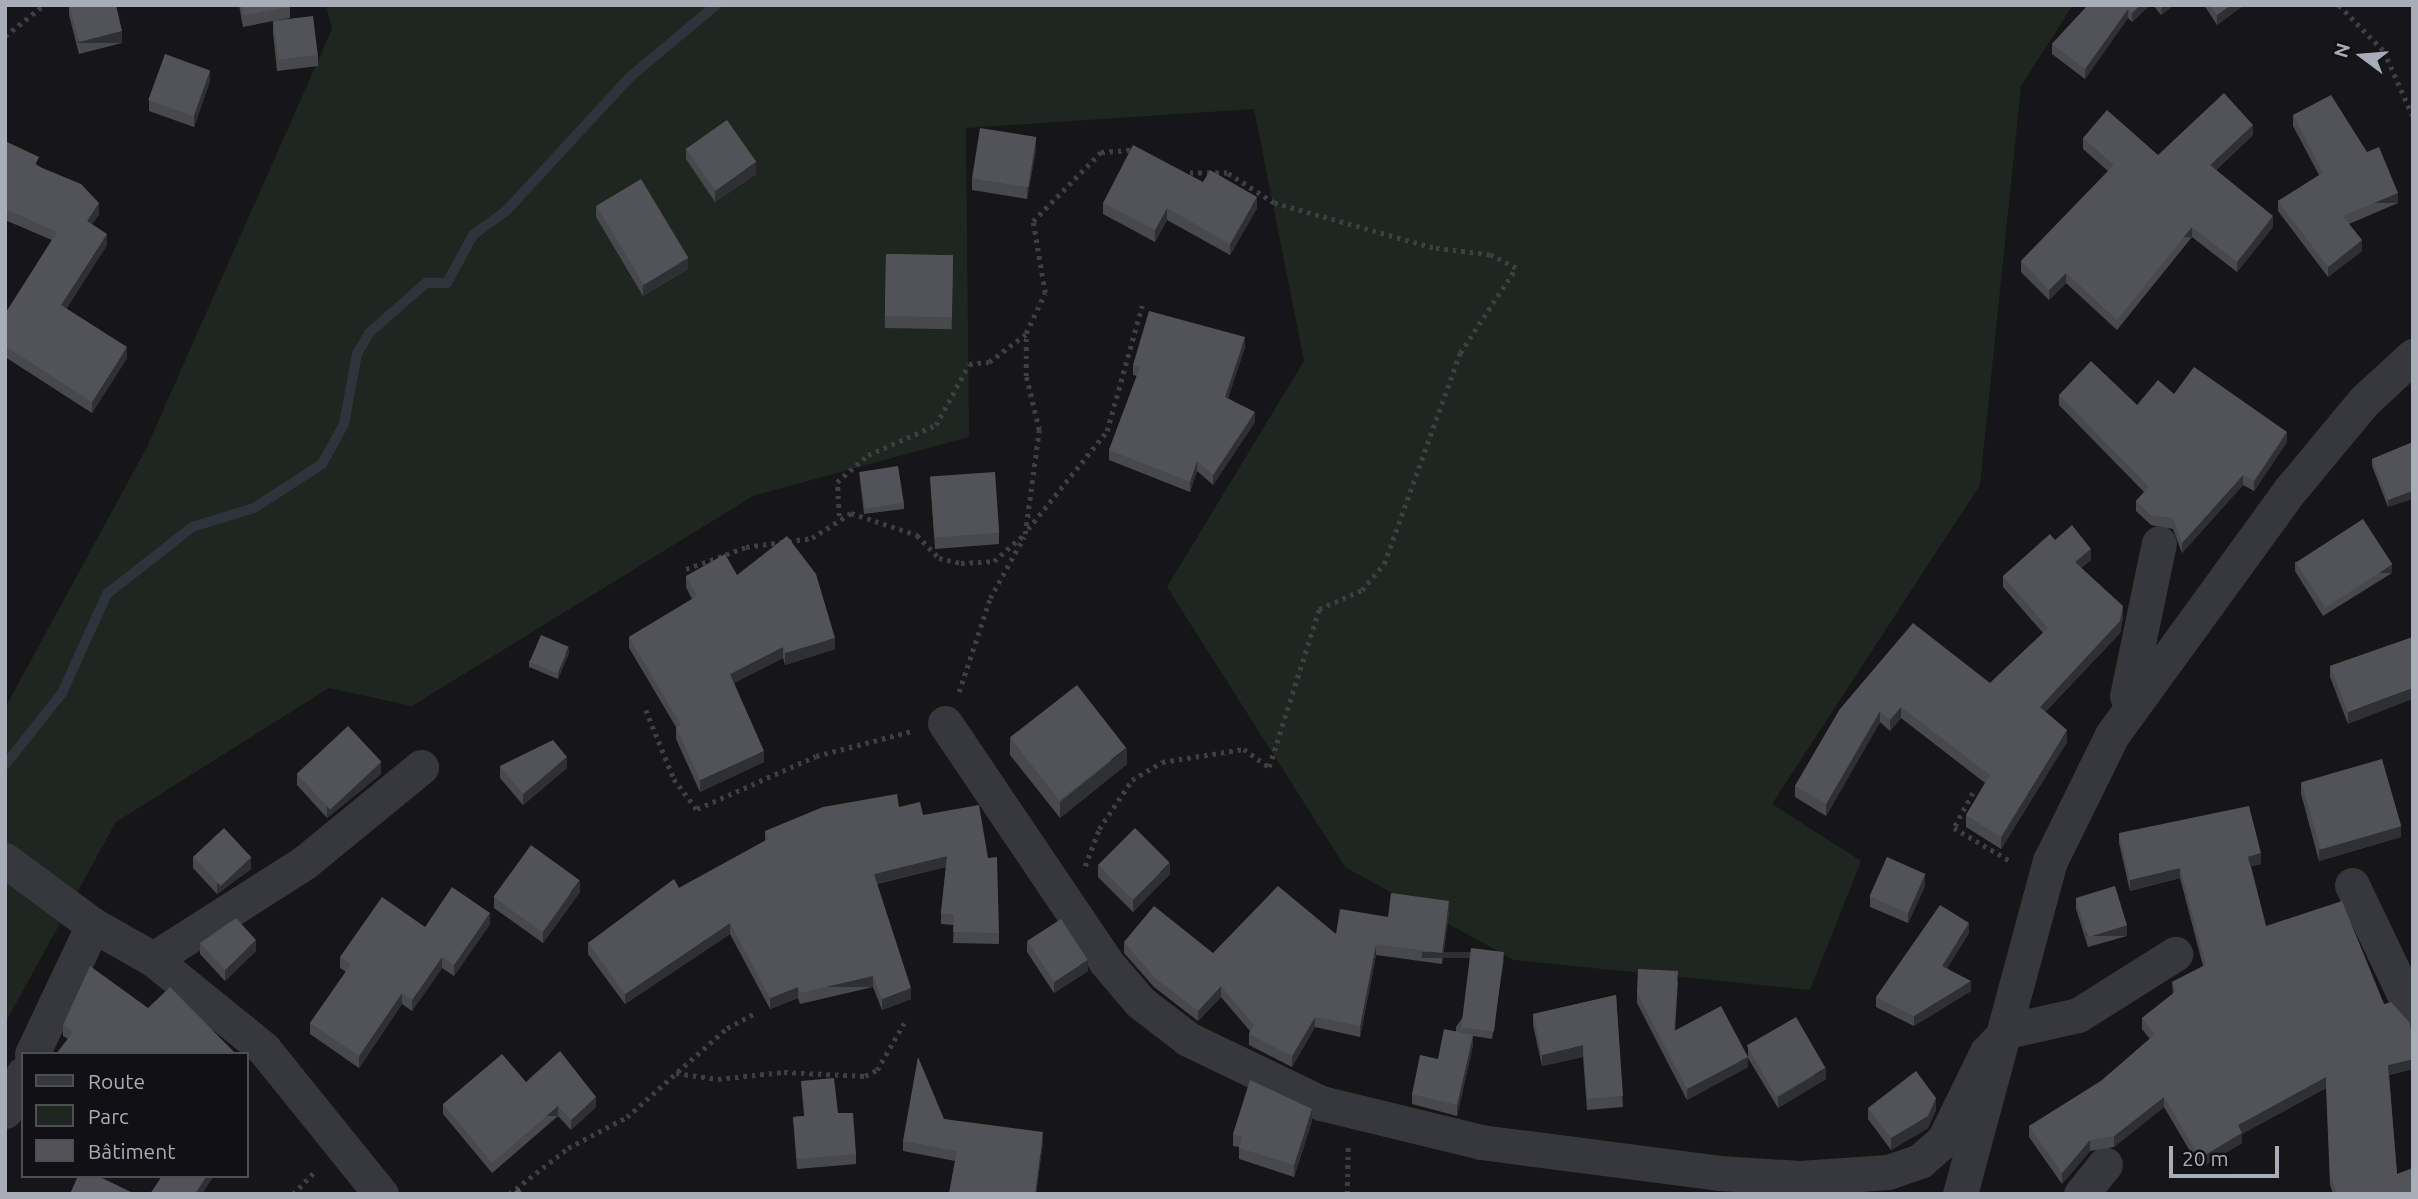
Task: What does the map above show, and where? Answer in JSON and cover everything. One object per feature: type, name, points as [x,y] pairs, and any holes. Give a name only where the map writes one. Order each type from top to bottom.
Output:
[{"type":"street","points":[[2112,735],[2291,489],[2364,401],[2413,356]]},
{"type":"street","points":[[1960,1194],[2007,1031],[2050,861],[2112,735],[2144,637],[2159,543]]},
{"type":"street","points":[[945,723],[1072,905],[1106,962],[1140,1002],[1188,1039],[1321,1102],[1480,1142],[1595,1161],[1800,1178],[1888,1172],[1920,1161],[1944,1140],[1987,1052],[2007,1031],[2078,1015],[2175,954]]},
{"type":"street","points":[[153,958],[305,862],[421,767]]},
{"type":"street","points":[[5,860],[93,925],[153,958],[263,1048],[381,1194]]},
{"type":"street","points":[[2352,885],[2413,1013]]},
{"type":"street","points":[[33,1052],[93,925]]},
{"type":"street","points":[[5,1111],[21,1078]]},
{"type":"street","points":[[2081,1194],[2105,1164]]},
{"type":"path","points":[[5,36],[44,5]]},
{"type":"path","points":[[2339,5],[2384,51],[2413,116]]},
{"type":"path","points":[[839,516],[836,482],[868,454],[936,425],[968,364],[989,362],[1026,333],[1045,293],[1033,221],[1074,172],[1101,152],[1126,147],[1137,152]]},
{"type":"path","points":[[1072,905],[1099,830],[1132,780],[1162,762],[1244,749],[1269,767],[1319,609],[1362,590],[1384,564],[1460,353],[1516,268],[1490,255],[1433,248],[1274,204],[1227,173],[1180,171]]},
{"type":"path","points":[[646,709],[674,779],[697,809],[816,756],[945,723],[990,598],[1025,534],[1107,430],[1142,306]]},
{"type":"path","points":[[686,569],[746,547],[812,538],[839,516],[851,513],[917,535],[939,558],[961,563],[994,561],[1025,534],[1039,430],[1027,376],[1026,333]]},
{"type":"path","points":[[1973,793],[1954,828],[2015,863],[2050,861]]},
{"type":"path","points":[[509,1194],[568,1148],[627,1117],[675,1073],[755,1013]]},
{"type":"path","points":[[675,1073],[718,1079],[773,1073],[865,1076],[877,1070],[904,1023]]},
{"type":"green space","points":[[326,5],[2073,5],[2021,86],[1980,485],[1772,804],[1861,861],[1810,990],[1514,960],[1345,867],[1167,587],[1304,361],[1254,109],[966,128],[969,437],[753,496],[412,706],[329,688],[116,822],[5,1023],[5,708],[146,449],[332,29]]},
{"type":"building","points":[[69,5],[116,5],[122,31],[79,42]]},
{"type":"building","points":[[242,5],[290,5],[290,7],[243,15]]},
{"type":"building","points":[[2088,5],[2140,5],[2132,13],[2128,9],[2085,69],[2052,44]]},
{"type":"building","points":[[2210,5],[2231,5],[2217,15]]},
{"type":"building","points":[[313,16],[318,55],[278,60],[273,21]]},
{"type":"building","points":[[165,54],[210,70],[193,116],[148,100]]},
{"type":"building","points":[[2224,93],[2253,125],[2210,165],[2273,216],[2237,262],[2192,227],[2117,320],[2066,273],[2049,290],[2021,261],[2114,165],[2083,138],[2107,110],[2158,155]]},
{"type":"building","points":[[2331,95],[2367,152],[2379,147],[2398,193],[2343,216],[2362,240],[2328,267],[2278,201],[2323,173],[2293,115]]},
{"type":"building","points":[[727,120],[756,162],[715,190],[686,149]]},
{"type":"building","points":[[980,128],[1036,137],[1028,187],[972,178]]},
{"type":"building","points":[[5,141],[39,157],[35,165],[81,184],[99,203],[87,221],[107,234],[61,305],[127,347],[92,402],[5,346],[5,314],[57,232],[5,209]]},
{"type":"building","points":[[1133,145],[1203,182],[1210,170],[1257,197],[1230,244],[1167,208],[1155,230],[1103,203]]},
{"type":"building","points":[[641,179],[688,258],[644,285],[596,206]]},
{"type":"building","points":[[886,254],[953,255],[952,317],[885,316]]},
{"type":"building","points":[[1149,311],[1245,337],[1225,397],[1255,412],[1213,475],[1197,461],[1190,482],[1109,450],[1140,367],[1133,365]]},
{"type":"building","points":[[2091,361],[2137,405],[2158,380],[2174,394],[2194,367],[2287,432],[2254,481],[2243,475],[2182,543],[2173,518],[2151,515],[2136,501],[2149,487],[2059,395]]},
{"type":"building","points":[[2413,442],[2413,491],[2388,500],[2372,459]]},
{"type":"building","points":[[898,466],[904,503],[865,509],[859,472]]},
{"type":"building","points":[[995,472],[999,533],[934,537],[930,477]]},
{"type":"building","points":[[2363,519],[2392,564],[2325,608],[2296,563]]},
{"type":"building","points":[[2072,525],[2091,549],[2075,562],[2123,606],[2120,621],[2040,707],[2067,730],[2001,837],[1966,815],[1990,775],[1901,707],[1890,720],[1880,711],[1826,804],[1795,786],[1840,709],[1913,623],[1990,683],[2048,628],[2003,576],[2050,534],[2055,540]]},
{"type":"building","points":[[787,536],[816,574],[835,638],[785,653],[783,647],[730,674],[764,751],[700,780],[676,727],[681,725],[629,637],[697,596],[686,576],[725,554],[737,575]]},
{"type":"building","points":[[541,635],[569,647],[557,673],[530,662]]},
{"type":"building","points":[[2413,637],[2413,688],[2348,712],[2330,666]]},
{"type":"building","points":[[1077,685],[1126,748],[1059,800],[1010,737]]},
{"type":"building","points":[[348,726],[381,762],[330,810],[297,774]]},
{"type":"building","points":[[553,740],[567,757],[523,794],[500,766]]},
{"type":"building","points":[[2382,759],[2401,826],[2321,849],[2301,782]]},
{"type":"building","points":[[897,794],[899,807],[920,802],[923,815],[979,805],[988,858],[997,857],[999,933],[953,932],[954,915],[941,913],[947,856],[874,874],[911,988],[882,999],[873,976],[800,993],[798,987],[770,998],[730,923],[625,994],[588,943],[674,879],[679,888],[768,839],[765,831],[823,807]]},
{"type":"building","points":[[2249,806],[2261,853],[2248,857],[2266,926],[2342,901],[2384,1004],[2391,1002],[2409,1022],[2413,1036],[2413,1059],[2388,1065],[2397,1174],[2413,1168],[2413,1194],[2337,1194],[2330,1175],[2326,1077],[2238,1125],[2242,1133],[2200,1158],[2164,1097],[2114,1136],[2090,1140],[2062,1173],[2029,1126],[2101,1081],[2155,1034],[2142,1018],[2176,991],[2172,982],[2206,965],[2180,868],[2130,880],[2119,833]]},
{"type":"building","points":[[224,828],[251,857],[221,886],[193,857]]},
{"type":"building","points":[[1135,828],[1170,863],[1133,899],[1098,865]]},
{"type":"building","points":[[531,845],[580,880],[542,932],[493,897]]},
{"type":"building","points":[[1887,857],[1925,874],[1908,913],[1870,896]]},
{"type":"building","points":[[1278,886],[1336,934],[1340,909],[1388,917],[1391,893],[1449,901],[1442,953],[1376,944],[1360,1026],[1315,1017],[1292,1056],[1249,1034],[1254,1025],[1221,986],[1198,1011],[1154,977],[1124,942],[1154,906],[1213,953]]},
{"type":"building","points":[[2115,886],[2127,925],[2088,937],[2076,898]]},
{"type":"building","points":[[452,887],[490,913],[454,965],[442,957],[412,1000],[402,993],[359,1056],[310,1023],[351,964],[340,957],[382,897],[425,927]]},
{"type":"building","points":[[1940,905],[1969,923],[1942,966],[1971,981],[1914,1016],[1876,997]]},
{"type":"building","points":[[236,918],[256,940],[225,970],[200,943]]},
{"type":"building","points":[[1061,919],[1088,960],[1054,982],[1027,941]]},
{"type":"building","points":[[1471,948],[1504,952],[1494,1031],[1461,1027]]},
{"type":"building","points":[[90,966],[148,1008],[170,987],[234,1052],[58,1052],[73,1032],[63,1025]]},
{"type":"building","points":[[1638,969],[1678,971],[1674,1031],[1721,1006],[1748,1057],[1687,1089],[1637,993]]},
{"type":"building","points":[[1616,995],[1623,1096],[1587,1099],[1583,1045],[1542,1055],[1533,1014]]},
{"type":"building","points":[[1796,1017],[1826,1068],[1776,1097],[1747,1046]]},
{"type":"building","points":[[1444,1029],[1473,1035],[1457,1105],[1412,1094],[1420,1055],[1438,1059]]},
{"type":"building","points":[[560,1051],[596,1097],[571,1120],[558,1106],[492,1163],[443,1104],[502,1054],[526,1082]]},
{"type":"building","points":[[918,1057],[944,1119],[1043,1132],[1035,1194],[949,1194],[957,1151],[903,1141]]},
{"type":"building","points":[[1916,1071],[1936,1098],[1928,1116],[1891,1138],[1868,1108]]},
{"type":"building","points":[[834,1078],[838,1113],[853,1113],[856,1154],[797,1159],[793,1117],[805,1116],[801,1081]]},
{"type":"building","points":[[1250,1080],[1312,1109],[1294,1165],[1239,1148],[1242,1137],[1233,1134]]},
{"type":"building","points":[[77,1178],[102,1178],[135,1194],[70,1194]]},
{"type":"building","points":[[161,1178],[206,1178],[195,1194],[150,1194]]},
{"type":"building","points":[[519,1188],[523,1194],[511,1194]]},
{"type":"waterway","points":[[5,765],[62,693],[107,594],[192,527],[254,508],[322,464],[344,424],[357,354],[369,333],[426,283],[447,283],[473,235],[505,212],[631,76],[716,5]]}]
